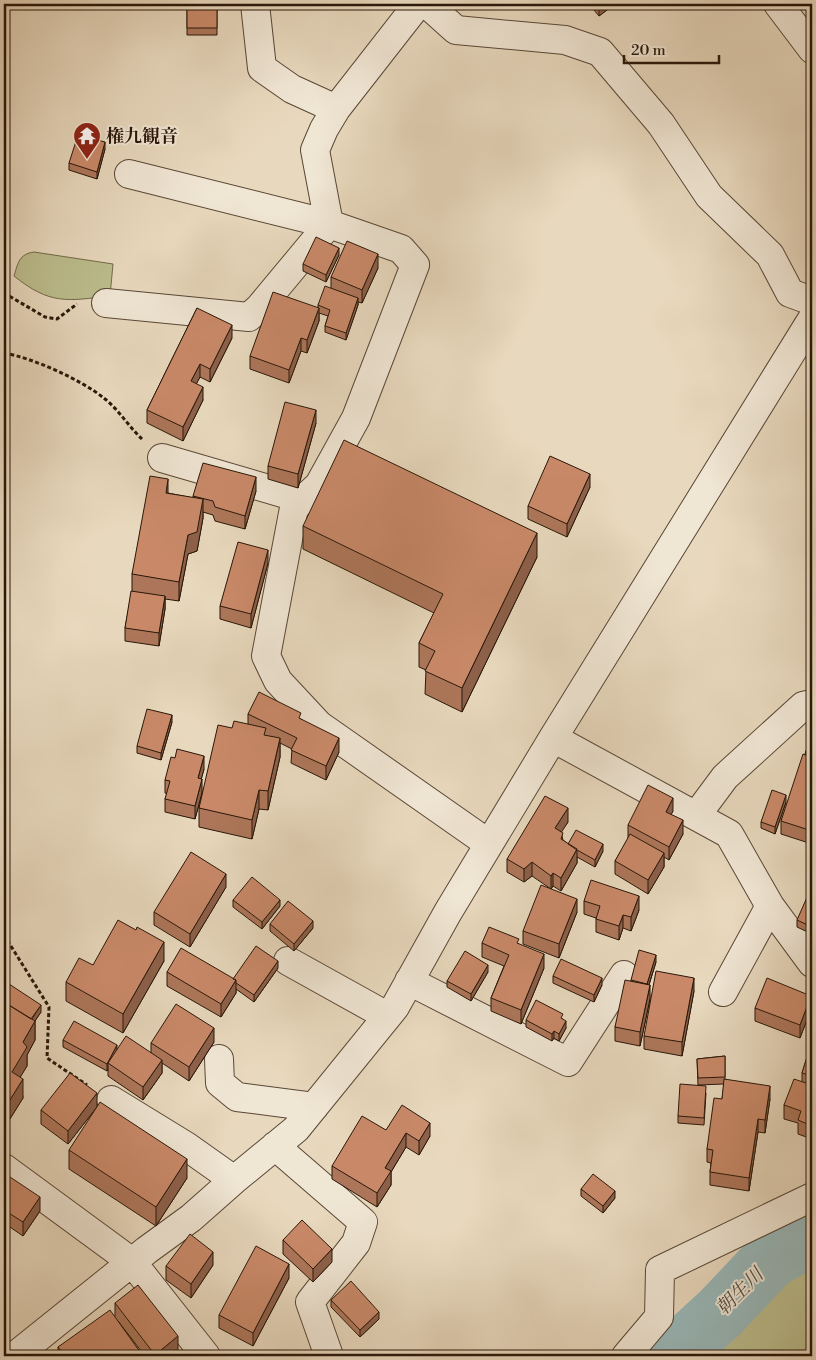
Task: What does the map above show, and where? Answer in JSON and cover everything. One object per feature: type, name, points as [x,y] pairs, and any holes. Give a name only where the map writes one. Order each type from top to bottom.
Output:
[{"type":"street","points":[[255,4],[262,68],[292,89],[336,109]]},
{"type":"street","points":[[329,224],[315,150],[324,129],[336,109],[418,4]]},
{"type":"street","points":[[427,4],[456,30],[564,40],[600,52],[662,124],[709,196],[770,255],[790,293],[812,301]]},
{"type":"street","points":[[778,4],[812,49]]},
{"type":"street","points":[[129,174],[329,224],[401,250],[415,265],[356,418],[319,485],[294,508],[266,656],[278,681],[320,725],[489,844]]},
{"type":"street","points":[[106,303],[248,318],[260,307],[329,224]]},
{"type":"street","points":[[15,1356],[132,1262],[191,1218],[296,1129],[387,1016],[553,738],[808,336]]},
{"type":"street","points":[[162,458],[303,499]]},
{"type":"street","points":[[696,816],[725,777],[803,706],[812,704]]},
{"type":"street","points":[[553,738],[729,834],[770,906],[812,963]]},
{"type":"street","points":[[724,992],[770,906]]},
{"type":"street","points":[[288,961],[387,1016]]},
{"type":"street","points":[[409,981],[568,1062],[624,975]]},
{"type":"street","points":[[219,1059],[220,1083],[238,1097],[314,1107]]},
{"type":"street","points":[[111,1100],[186,1146],[234,1180]]},
{"type":"street","points":[[275,1146],[364,1222],[356,1243],[310,1302],[329,1356]]},
{"type":"street","points":[[4,1168],[132,1262],[206,1356]]},
{"type":"street","points":[[626,1356],[659,1317],[660,1270],[812,1198]]},
{"type":"path","points":[[4,293],[46,317],[57,319],[75,304],[106,303]]},
{"type":"path","points":[[4,352],[25,357],[91,389],[106,399],[162,458]]},
{"type":"path","points":[[4,934],[50,1007],[47,1058],[111,1100]]},
{"type":"green space","points":[[34,252],[113,264],[110,296],[70,300],[59,299],[38,292],[14,276],[22,257]]},
{"type":"green space","points":[[812,1249],[812,1356],[675,1356],[713,1303]]},
{"type":"building","points":[[187,4],[217,4],[217,28],[187,28]]},
{"type":"building","name":"権九観音","points":[[78,135],[105,142],[97,172],[69,163]]},
{"type":"building","points":[[316,237],[339,248],[326,275],[303,264]]},
{"type":"building","points":[[347,241],[378,254],[362,290],[331,277]]},
{"type":"building","points":[[325,286],[358,298],[346,333],[325,326],[330,310],[318,305]]},
{"type":"building","points":[[273,292],[319,308],[307,340],[301,338],[289,370],[250,356]]},
{"type":"building","points":[[197,308],[232,325],[210,369],[200,364],[191,381],[203,387],[183,427],[147,410]]},
{"type":"building","points":[[285,402],[316,410],[298,474],[268,466]]},
{"type":"building","points":[[344,440],[537,533],[462,688],[425,671],[435,651],[419,643],[443,594],[303,526]]},
{"type":"building","points":[[550,456],[590,474],[567,524],[528,506]]},
{"type":"building","points":[[203,463],[256,477],[245,516],[215,507],[213,501],[193,496]]},
{"type":"building","points":[[150,476],[168,479],[166,493],[203,499],[197,532],[188,535],[179,582],[132,574]]},
{"type":"building","points":[[238,542],[268,550],[251,614],[220,606]]},
{"type":"building","points":[[131,591],[165,596],[159,633],[125,628]]},
{"type":"building","points":[[259,692],[301,713],[299,718],[339,738],[326,766],[291,750],[297,738],[248,714]]},
{"type":"building","points":[[147,709],[172,715],[161,753],[137,746]]},
{"type":"building","points":[[234,721],[266,728],[264,735],[280,738],[268,791],[259,790],[252,820],[199,808],[218,725],[232,728]]},
{"type":"building","points":[[812,733],[812,757],[805,754]]},
{"type":"building","points":[[177,749],[204,756],[198,778],[202,779],[195,806],[165,799],[170,781],[165,780],[171,757],[175,758]]},
{"type":"building","points":[[803,754],[812,758],[812,831],[781,821]]},
{"type":"building","points":[[648,785],[673,798],[666,812],[683,820],[669,847],[628,825]]},
{"type":"building","points":[[772,790],[786,795],[775,827],[761,822]]},
{"type":"building","points":[[545,796],[568,808],[555,828],[563,833],[561,839],[577,849],[561,878],[553,873],[551,876],[532,862],[524,869],[507,859]]},
{"type":"building","points":[[576,830],[603,844],[595,860],[568,844]]},
{"type":"building","points":[[630,834],[664,853],[648,880],[615,861]]},
{"type":"building","points":[[191,852],[226,874],[190,934],[154,912]]},
{"type":"building","points":[[252,877],[280,900],[262,922],[233,900]]},
{"type":"building","points":[[591,880],[639,896],[631,917],[623,915],[619,926],[596,919],[600,906],[584,901]]},
{"type":"building","points":[[541,885],[577,899],[559,944],[523,931]]},
{"type":"building","points":[[808,895],[812,897],[812,927],[797,920]]},
{"type":"building","points":[[288,901],[313,921],[294,944],[270,924]]},
{"type":"building","points":[[118,920],[136,930],[137,927],[164,942],[123,1014],[66,982],[79,958],[93,965]]},
{"type":"building","points":[[489,927],[519,939],[517,943],[544,954],[521,1010],[491,998],[509,955],[482,943]]},
{"type":"building","points":[[256,946],[278,961],[254,995],[233,979]]},
{"type":"building","points":[[181,948],[236,980],[221,1004],[167,972]]},
{"type":"building","points":[[639,950],[656,955],[647,984],[631,980]]},
{"type":"building","points":[[465,951],[488,965],[471,994],[447,981]]},
{"type":"building","points":[[561,959],[602,978],[594,995],[553,976]]},
{"type":"building","points":[[656,971],[694,978],[682,1042],[644,1036]]},
{"type":"building","points":[[767,978],[811,996],[800,1025],[755,1008]]},
{"type":"building","points":[[625,980],[650,985],[640,1032],[615,1027]]},
{"type":"building","points":[[6,982],[41,1005],[31,1019],[4,1002],[4,985]]},
{"type":"building","points":[[536,1000],[563,1014],[561,1018],[566,1021],[559,1034],[554,1031],[552,1034],[526,1020]]},
{"type":"building","points":[[4,1002],[35,1021],[23,1042],[27,1047],[12,1072],[23,1079],[8,1103],[4,1100]]},
{"type":"building","points":[[176,1004],[214,1028],[189,1067],[151,1043]]},
{"type":"building","points":[[74,1021],[117,1045],[107,1064],[63,1040]]},
{"type":"building","points":[[126,1036],[162,1060],[143,1087],[108,1063]]},
{"type":"building","points":[[812,1041],[812,1076],[802,1073]]},
{"type":"building","points":[[725,1056],[725,1077],[698,1078],[697,1059]]},
{"type":"building","points":[[70,1073],[97,1093],[68,1131],[41,1110]]},
{"type":"building","points":[[724,1079],[770,1086],[765,1120],[758,1119],[749,1178],[710,1172],[713,1150],[707,1149],[714,1098],[722,1099]]},
{"type":"building","points":[[794,1079],[812,1085],[812,1126],[798,1120],[801,1111],[784,1105]]},
{"type":"building","points":[[680,1084],[706,1086],[704,1118],[678,1116]]},
{"type":"building","points":[[100,1102],[187,1159],[156,1207],[69,1150]]},
{"type":"building","points":[[402,1105],[430,1123],[419,1141],[406,1133],[385,1168],[391,1171],[377,1193],[332,1166],[362,1116],[386,1130]]},
{"type":"building","points":[[4,1173],[40,1197],[23,1222],[4,1210]]},
{"type":"building","points":[[593,1174],[615,1191],[603,1206],[581,1189]]},
{"type":"building","points":[[302,1220],[332,1249],[313,1269],[283,1240]]},
{"type":"building","points":[[190,1234],[213,1252],[191,1284],[166,1266]]},
{"type":"building","points":[[256,1246],[289,1264],[253,1333],[219,1315]]},
{"type":"building","points":[[351,1281],[379,1312],[360,1330],[331,1300]]},
{"type":"building","points":[[138,1285],[178,1336],[155,1355],[115,1303]]},
{"type":"building","points":[[110,1310],[143,1356],[65,1356],[58,1347]]},
{"type":"waterway","name":"朝生川","points":[[673,1356],[721,1312],[771,1259],[812,1237]]},
{"type":"place","name":"権九観音","points":[[87,160]]}]
